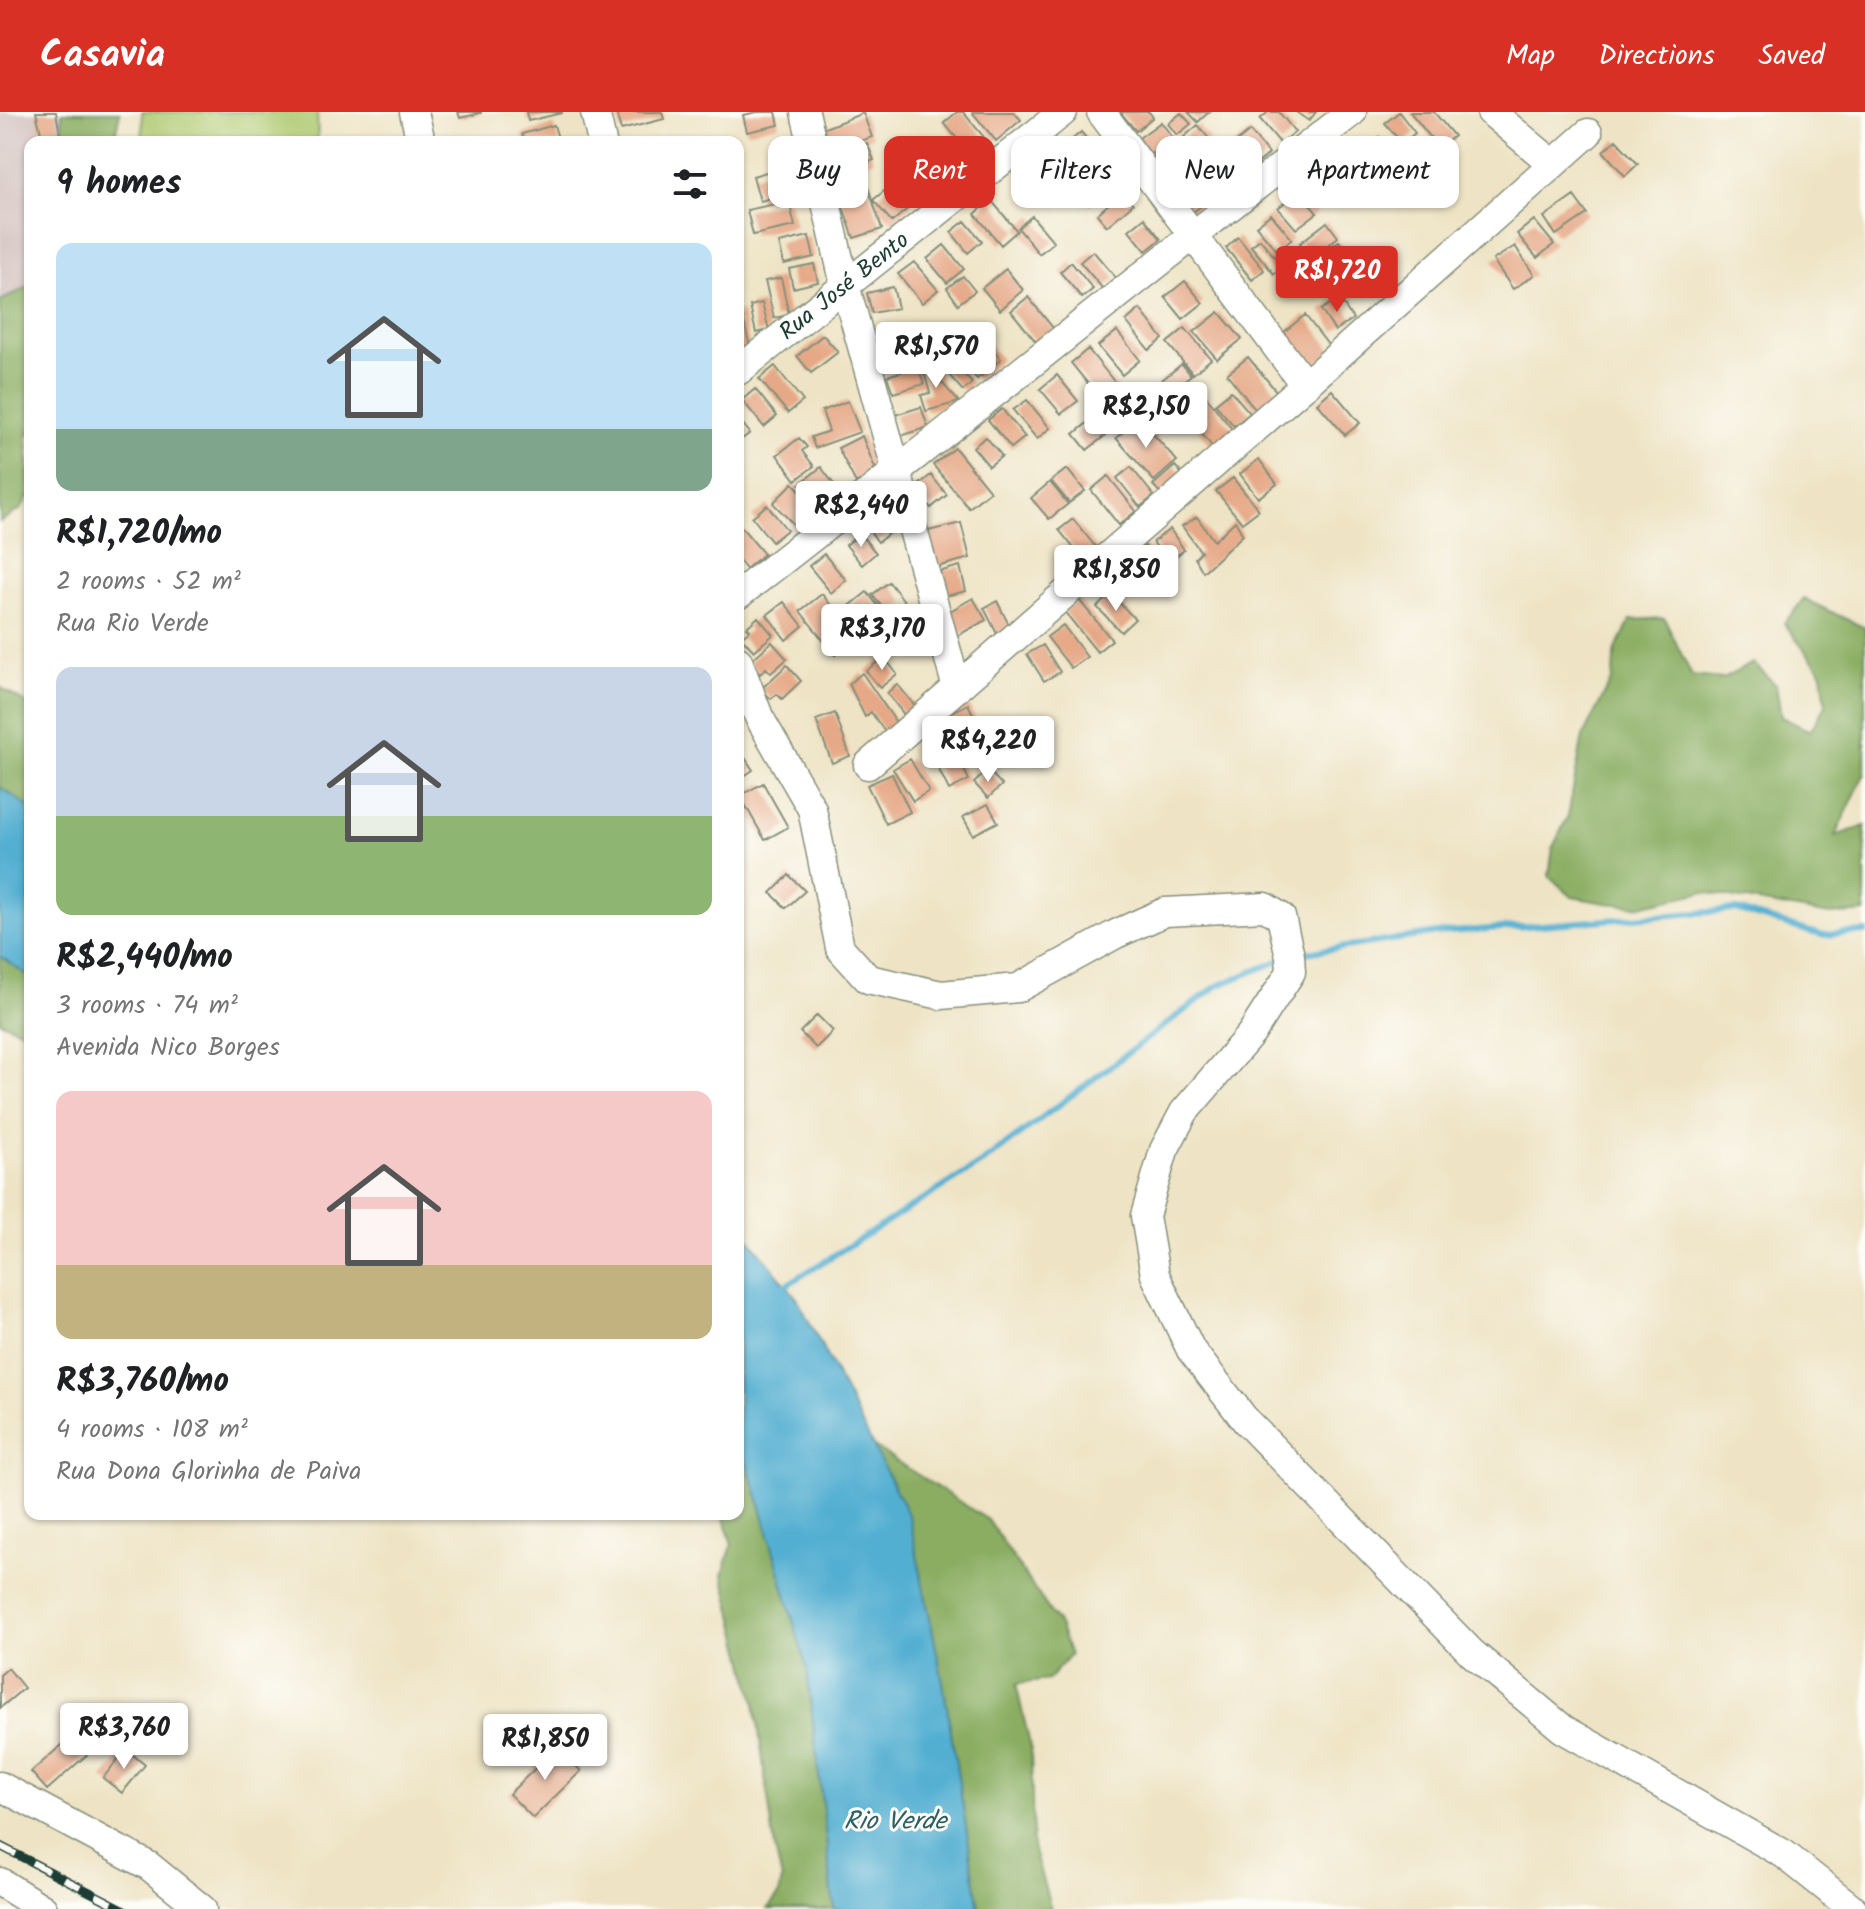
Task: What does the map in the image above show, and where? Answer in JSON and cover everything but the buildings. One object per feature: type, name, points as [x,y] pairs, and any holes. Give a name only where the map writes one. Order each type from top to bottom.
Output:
[{"type":"street","points":[[414,112],[420,136]]},
{"type":"street","points":[[595,112],[601,136]]},
{"type":"street","points":[[805,112],[845,285],[957,688]]},
{"type":"street","name":"Rua José Bento","points":[[744,366],[1063,112]]},
{"type":"street","points":[[1101,112],[1305,385]]},
{"type":"street","points":[[744,590],[896,473],[1191,235],[1352,112]]},
{"type":"street","points":[[1491,112],[1553,164]]},
{"type":"street","points":[[868,765],[1305,385],[1588,133]]},
{"type":"street","points":[[744,677],[759,717],[812,809],[840,948],[868,979],[941,995],[1018,988],[1116,934],[1165,912],[1265,907],[1281,917],[1291,972],[1251,1034],[1184,1112],[1164,1150],[1145,1216],[1155,1275],[1191,1350],[1246,1421],[1472,1653],[1563,1729],[1784,1854],[1853,1909]]},
{"type":"street","points":[[0,1786],[149,1866],[202,1909]]},
{"type":"street","points":[[0,1882],[43,1909]]},
{"type":"shaded area","points":[[0,112],[62,112],[64,136],[24,136],[24,289],[0,301]]},
{"type":"green space","points":[[62,112],[120,112],[115,136],[63,136]]},
{"type":"green space","points":[[142,112],[317,112],[318,136],[143,136]]},
{"type":"green space","points":[[24,289],[24,504],[0,522],[0,301]]},
{"type":"green space","points":[[1804,599],[1865,628],[1865,773],[1835,836],[1865,826],[1865,912],[1830,915],[1703,892],[1639,906],[1572,897],[1549,876],[1553,847],[1568,816],[1583,736],[1612,679],[1616,649],[1631,620],[1664,618],[1692,676],[1723,679],[1753,663],[1776,685],[1781,717],[1810,731],[1826,705],[1822,673],[1784,623]]},
{"type":"green space","points":[[0,687],[24,702],[24,804],[0,787]]},
{"type":"green space","points":[[0,956],[24,973],[24,1032],[0,1021]]},
{"type":"green space","points":[[873,1446],[988,1520],[1059,1625],[1070,1655],[1048,1680],[1016,1684],[1031,1749],[1033,1847],[1051,1909],[979,1909],[943,1682]]},
{"type":"green space","points":[[744,1457],[807,1669],[834,1909],[767,1909],[779,1895],[782,1879],[755,1702],[723,1575],[732,1545],[725,1520],[744,1520]]},
{"type":"water","points":[[0,787],[24,804],[24,973],[0,956]]},
{"type":"water","name":"Rio Verde","points":[[744,1232],[797,1298],[909,1516],[943,1682],[979,1909],[834,1909],[807,1669],[744,1457]]},
{"type":"waterway","points":[[1299,954],[1437,933],[1736,910],[1821,935],[1865,932]]},
{"type":"waterway","points":[[780,1289],[983,1162],[1217,986],[1281,960]]},
{"type":"railway","points":[[0,1846],[123,1909]]}]
